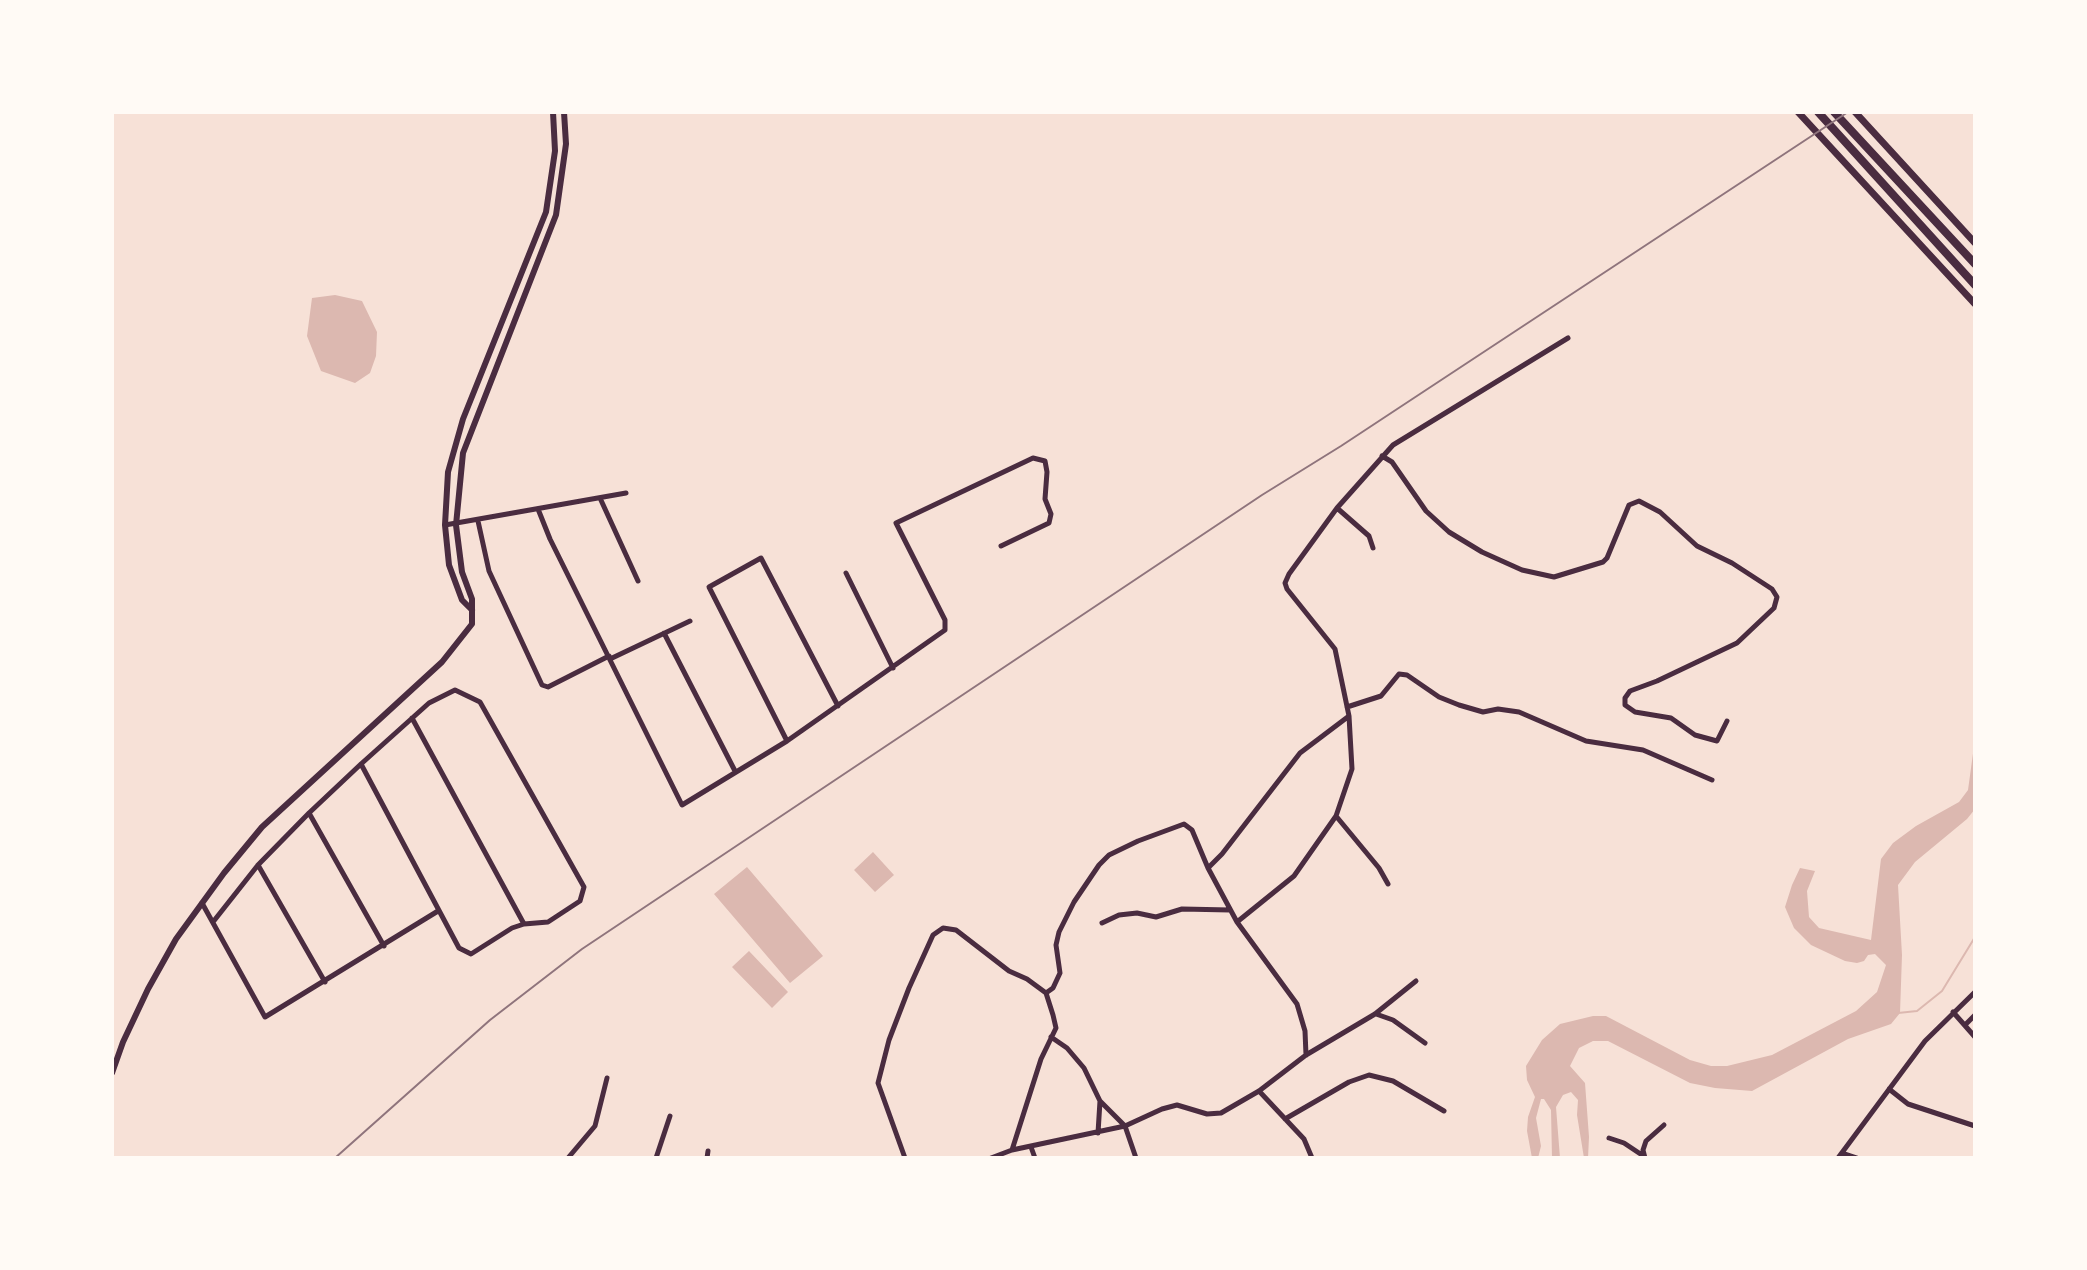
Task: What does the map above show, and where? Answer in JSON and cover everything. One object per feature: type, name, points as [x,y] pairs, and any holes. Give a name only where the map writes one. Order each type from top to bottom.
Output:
[{"type":"highway","points":[[1818,112],[1975,285]]},
{"type":"highway","points":[[1834,112],[1975,264]]},
{"type":"main road","points":[[1798,112],[1975,304]]},
{"type":"main road","points":[[1855,112],[1975,243]]},
{"type":"street","points":[[472,610],[462,600],[452,577],[445,525],[445,491],[453,450],[546,212],[555,151],[553,112]]},
{"type":"street","points":[[112,1073],[148,989],[176,939],[262,827],[442,662],[470,626],[472,599],[462,572],[456,525],[459,474],[468,437],[556,215],[565,157],[564,112]]},
{"type":"street","points":[[1237,922],[1294,876],[1336,816],[1352,769],[1349,716],[1335,649],[1287,589],[1285,583],[1289,574],[1337,508],[1393,445],[1568,338]]},
{"type":"street","points":[[1382,456],[1392,462],[1426,511],[1449,532],[1466,544],[1522,570],[1554,577],[1603,562],[1629,505],[1643,501],[1660,512],[1697,546],[1732,563],[1772,589],[1777,597],[1774,608],[1730,648],[1630,691],[1625,698],[1625,705],[1635,712],[1671,718],[1695,735],[1717,741],[1727,721]]},
{"type":"street","points":[[538,509],[682,805],[787,741],[945,630],[945,620],[896,523],[1033,458],[1045,461],[1045,499],[1051,514],[1049,523],[1001,546]]},
{"type":"street","points":[[445,525],[626,493]]},
{"type":"street","points":[[600,498],[638,581]]},
{"type":"street","points":[[1337,508],[1369,536],[1373,548]]},
{"type":"street","points":[[478,521],[489,571],[542,685],[548,687],[690,621]]},
{"type":"street","points":[[787,741],[709,587],[761,558],[838,706]]},
{"type":"street","points":[[846,573],[893,668]]},
{"type":"street","points":[[664,633],[735,771]]},
{"type":"street","points":[[1347,707],[1381,696],[1399,674],[1407,675],[1439,697],[1459,705],[1483,712],[1498,709],[1519,712],[1586,741],[1643,750],[1712,780]]},
{"type":"street","points":[[213,922],[258,865],[309,813],[361,764],[429,703],[455,690],[480,702],[584,887],[580,901],[548,922],[512,928],[471,954],[459,948],[361,764]]},
{"type":"street","points":[[1208,868],[1300,753],[1349,716]]},
{"type":"street","points":[[412,718],[524,924]]},
{"type":"street","points":[[309,813],[384,946]]},
{"type":"street","points":[[1336,816],[1379,868],[1388,884]]},
{"type":"street","points":[[1046,993],[1053,988],[1060,973],[1056,945],[1062,924],[1099,865],[1109,855],[1184,824],[1192,830],[1237,922],[1297,1004],[1305,1031],[1306,1055]]},
{"type":"street","points":[[258,865],[325,982]]},
{"type":"street","points":[[202,903],[265,1017],[438,911]]},
{"type":"street","points":[[1102,923],[1119,915],[1137,913],[1156,917],[1182,909],[1230,910]]},
{"type":"street","points":[[905,1158],[878,1083],[889,1040],[909,988],[937,929],[943,928],[956,930],[1009,971],[1046,993],[1056,1028],[1041,1059],[1012,1150]]},
{"type":"street","points":[[991,1158],[1012,1150],[1125,1126],[1177,1105],[1207,1114],[1221,1113],[1259,1091],[1306,1055],[1375,1014],[1416,981]]},
{"type":"street","points":[[1857,1158],[1840,1156],[1925,1041],[1975,992]]},
{"type":"street","points":[[1953,1012],[1975,1037]]},
{"type":"street","points":[[1375,1014],[1393,1020],[1425,1043]]},
{"type":"street","points":[[1965,1025],[1975,1015]]},
{"type":"street","points":[[1051,1037],[1067,1048],[1084,1068],[1100,1101],[1125,1126],[1136,1158]]},
{"type":"street","points":[[1285,1119],[1349,1082],[1369,1075],[1393,1081],[1444,1111]]},
{"type":"street","points":[[568,1158],[595,1126],[607,1078]]},
{"type":"street","points":[[1889,1089],[1908,1104],[1975,1126]]},
{"type":"street","points":[[1259,1091],[1304,1139],[1312,1158]]},
{"type":"street","points":[[1098,1133],[1100,1101]]},
{"type":"street","points":[[656,1158],[670,1116]]},
{"type":"street","points":[[1644,1157],[1646,1141],[1664,1125]]},
{"type":"street","points":[[1609,1138],[1631,1147],[1644,1157]]},
{"type":"street","points":[[1031,1147],[1035,1158]]},
{"type":"shaded area","points":[[335,295],[362,301],[377,332],[376,356],[370,373],[355,383],[321,371],[307,336],[312,298]]},
{"type":"shaded area","points":[[1975,739],[1975,809],[1915,862],[1898,885],[1902,955],[1900,1013],[1891,1024],[1848,1039],[1752,1091],[1690,1083],[1608,1041],[1593,1041],[1579,1048],[1570,1066],[1585,1083],[1588,1158],[1584,1158],[1577,1115],[1578,1100],[1571,1092],[1563,1095],[1556,1107],[1560,1158],[1552,1158],[1551,1110],[1541,1099],[1536,1118],[1541,1146],[1538,1158],[1532,1158],[1527,1131],[1535,1097],[1527,1080],[1526,1066],[1542,1040],[1560,1024],[1606,1016],[1690,1060],[1711,1066],[1727,1066],[1772,1055],[1856,1011],[1877,992],[1886,965],[1875,954],[1857,963],[1845,961],[1811,945],[1794,928],[1785,907],[1792,885],[1800,868],[1815,871],[1807,891],[1809,917],[1819,928],[1871,940],[1881,859],[1893,843],[1916,826],[1959,802],[1968,790]]},
{"type":"shaded area","points":[[873,852],[894,875],[875,892],[854,870]]},
{"type":"shaded area","points":[[747,867],[823,956],[790,983],[714,894]]},
{"type":"shaded area","points":[[749,951],[788,992],[772,1008],[732,967]]},
{"type":"waterway","points":[[1898,1013],[1917,1011],[1942,991],[1975,937]]},
{"type":"railway","points":[[335,1158],[490,1020],[582,949],[1262,495],[1848,112]]}]
